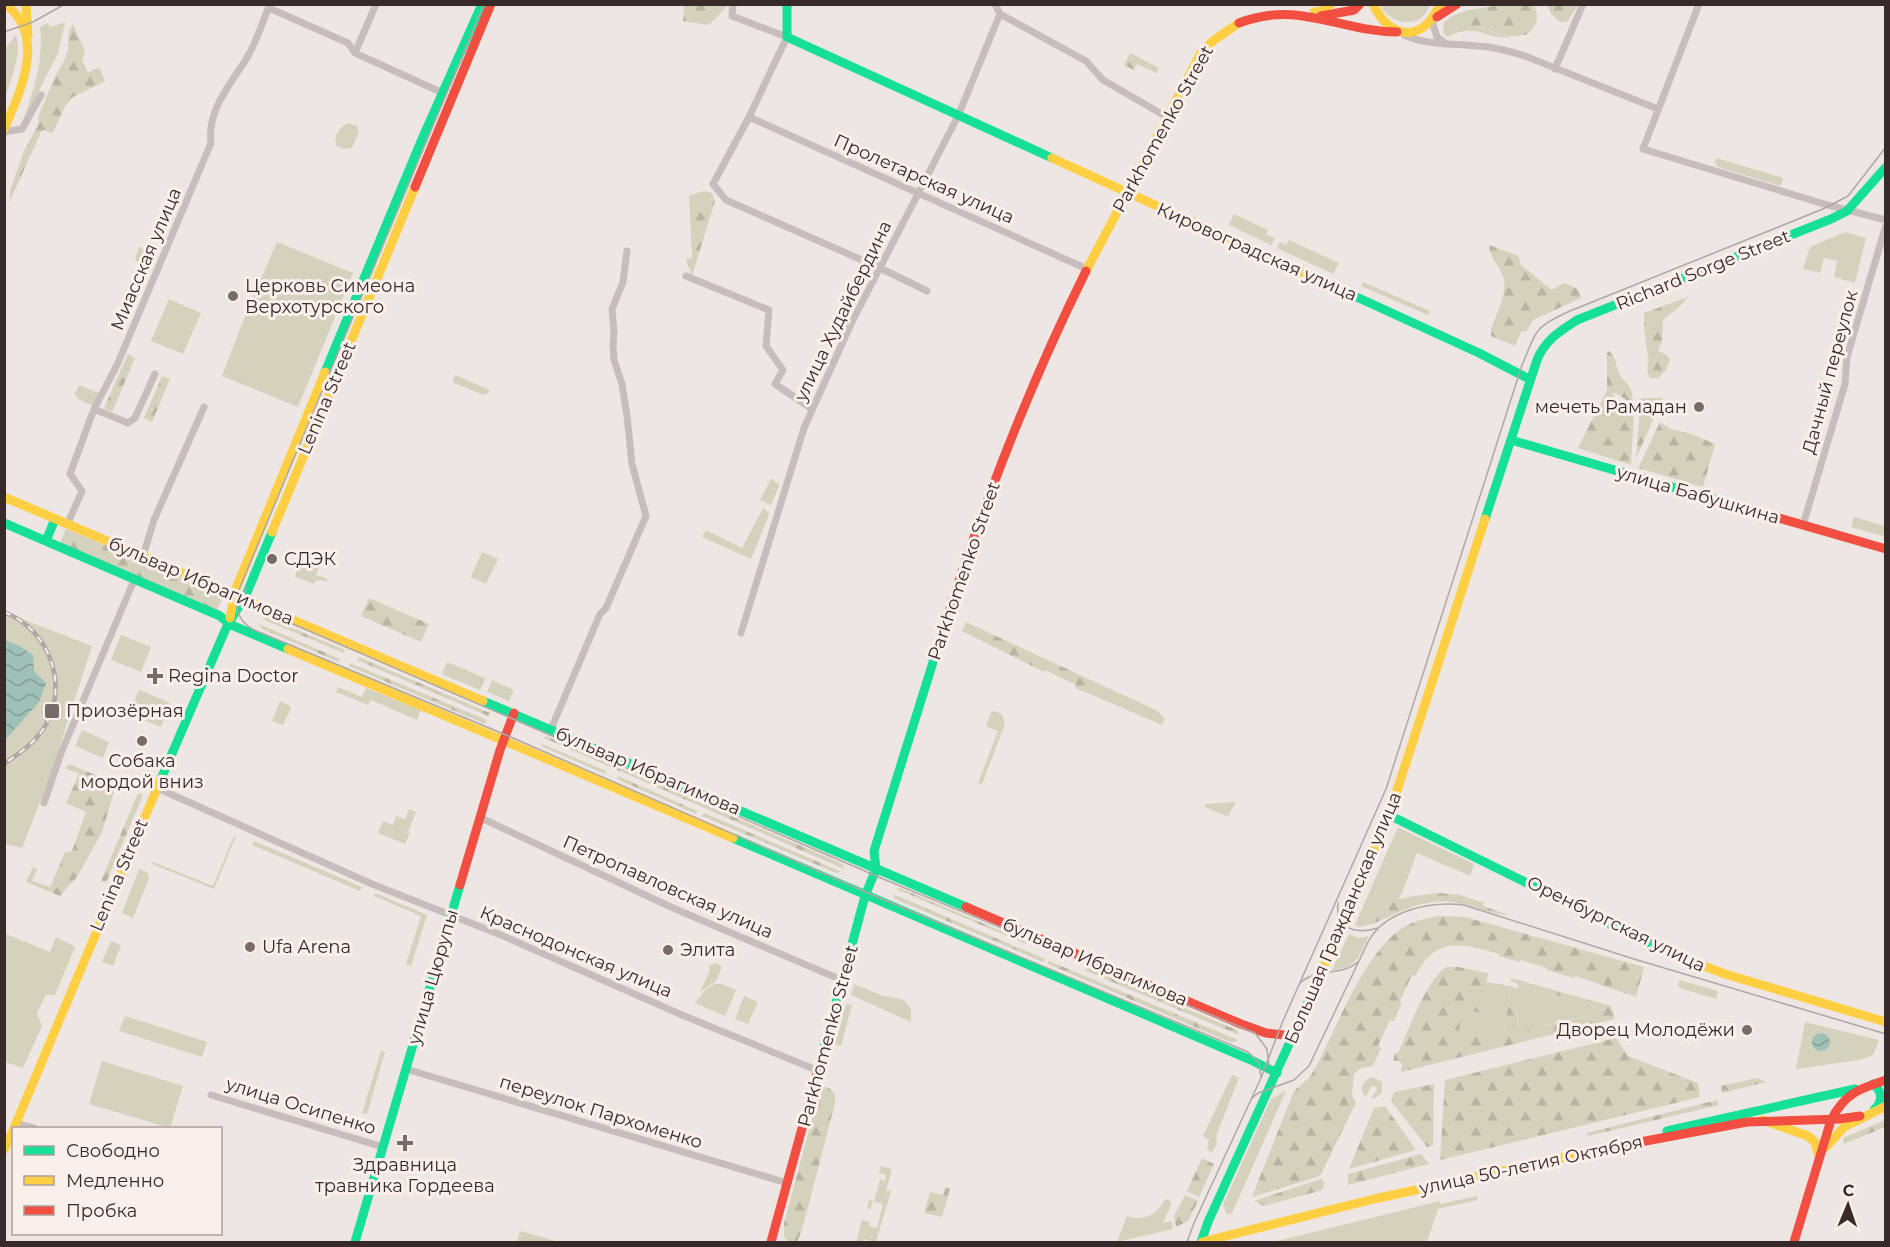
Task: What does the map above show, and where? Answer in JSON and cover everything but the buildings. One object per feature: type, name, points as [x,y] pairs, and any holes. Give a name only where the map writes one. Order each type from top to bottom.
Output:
[{"type":"main road","points":[[5,4],[15,14],[28,38]]},
{"type":"main road","points":[[4,131],[22,82],[28,38],[26,4]]},
{"type":"main road","name":"Lenina Street","points":[[229,624],[234,595],[266,513],[442,93],[482,4]]},
{"type":"main road","name":"Lenina Street","points":[[14,1127],[157,788],[229,624],[244,599],[490,4]]},
{"type":"main road","points":[[787,4],[788,37]]},
{"type":"main road","points":[[1294,12],[1319,12],[1330,4]]},
{"type":"main road","name":"Parkhomenko Street","points":[[1316,16],[1354,10],[1360,4]]},
{"type":"main road","points":[[1373,4],[1382,22],[1398,32]]},
{"type":"main road","points":[[1432,21],[1440,4]]},
{"type":"main road","name":"Parkhomenko Street","points":[[771,1242],[844,981],[865,896],[876,869],[874,850],[943,630],[1004,453],[1050,345],[1087,269],[1202,51],[1227,28],[1256,16],[1281,11],[1316,16],[1351,27],[1398,32],[1420,30],[1457,4]]},
{"type":"main road","name":"Кировоградская улица","points":[[788,37],[1479,353],[1529,379]]},
{"type":"main road","name":"Richard Sorge Street","points":[[1529,379],[1542,348],[1550,338],[1576,320],[1847,211],[1886,167]]},
{"type":"main road","points":[[336,344],[347,348]]},
{"type":"main road","name":"Большая Гражданская улица","points":[[1201,1242],[1208,1222],[1294,1036],[1389,815],[1529,379]]},
{"type":"main road","points":[[307,414],[318,419]]},
{"type":"main road","name":"улица Бабушкина","points":[[1511,440],[1886,549]]},
{"type":"main road","points":[[293,448],[304,452]]},
{"type":"main road","name":"бульвар Ибрагимова","points":[[4,497],[1241,1024],[1266,1033],[1294,1036]]},
{"type":"main road","points":[[266,513],[277,518]]},
{"type":"main road","points":[[46,541],[55,519]]},
{"type":"main road","name":"бульвар Ибрагимова","points":[[4,523],[220,616],[229,624],[1277,1073]]},
{"type":"main road","name":"улица Цюрупы","points":[[354,1242],[450,915],[514,713]]},
{"type":"main road","name":"Оренбургская улица","points":[[1389,815],[1526,880],[1680,958],[1725,975],[1886,1022]]},
{"type":"main road","points":[[1618,1146],[1694,1124],[1886,1080]]},
{"type":"main road","points":[[1868,1114],[1879,1106],[1882,1097],[1878,1087],[1873,1084]]},
{"type":"main road","points":[[1794,1242],[1831,1120],[1844,1098],[1857,1088]]},
{"type":"main road","name":"улица 50-летия Октября","points":[[1819,1157],[1837,1133],[1886,1106]]},
{"type":"main road","name":"улица 50-летия Октября","points":[[1201,1242],[1374,1198],[1723,1125],[1762,1120],[1831,1120],[1868,1114]]},
{"type":"main road","points":[[1762,1120],[1808,1136],[1815,1142],[1819,1157]]},
{"type":"main road","name":"Lenina Street","points":[[4,1150],[12,1132]]},
{"type":"street","points":[[355,53],[375,4]]},
{"type":"street","points":[[733,4],[732,16],[788,37],[713,184],[726,200],[927,291]]},
{"type":"street","points":[[995,4],[1000,14],[1086,61],[1103,80],[1167,117]]},
{"type":"street","points":[[1555,69],[1583,4]]},
{"type":"street","points":[[1699,4],[1642,149],[1847,211],[1886,220]]},
{"type":"street","points":[[270,6],[348,43],[355,53],[442,93]]},
{"type":"street","name":"Миасская улица","points":[[67,525],[82,491],[70,474],[94,409],[117,364],[212,142],[210,128],[212,119],[225,90],[245,61],[270,6]]},
{"type":"street","name":"улица Худайбердина","points":[[741,633],[804,428],[845,335],[958,116],[1000,14]]},
{"type":"street","points":[[1432,21],[1437,37],[1445,44]]},
{"type":"street","points":[[1398,32],[1425,43],[1504,50],[1658,109]]},
{"type":"street","points":[[4,131],[22,129],[41,95]]},
{"type":"street","name":"Пролетарская улица","points":[[749,117],[1087,269]]},
{"type":"street","name":"Дачный переулок","points":[[1803,525],[1845,384],[1847,357],[1886,225]]},
{"type":"street","points":[[551,729],[600,614],[606,608],[646,516],[632,464],[624,395],[613,353],[612,309],[623,282],[627,251]]},
{"type":"street","points":[[686,276],[769,310],[766,346],[783,370],[775,384],[812,409]]},
{"type":"street","points":[[94,409],[128,423],[135,418],[155,374]]},
{"type":"street","points":[[142,556],[154,520],[204,406]]},
{"type":"street","points":[[44,803],[64,745],[135,578]]},
{"type":"street","name":"Краснодонская улица","points":[[157,788],[372,884],[819,1071]]},
{"type":"street","name":"Петропавловская улица","points":[[481,818],[673,908],[844,981]]},
{"type":"street","name":"переулок Пархоменко","points":[[406,1069],[787,1183]]},
{"type":"street","name":"улица Осипенко","points":[[211,1095],[383,1147]]},
{"type":"green space","points":[[684,4],[728,5],[709,25],[683,21]]},
{"type":"green space","points":[[1507,4],[1534,5],[1537,20],[1528,34],[1512,36],[1473,26],[1459,26],[1450,22],[1450,17],[1468,10]]},
{"type":"green space","points":[[1547,4],[1578,5],[1567,22],[1560,22],[1551,14]]},
{"type":"green space","points":[[1380,5],[1430,5],[1420,18],[1413,22],[1406,22],[1391,17]]},
{"type":"green space","points":[[1450,17],[1450,22],[1478,27],[1511,37],[1467,31],[1447,37],[1444,34],[1443,24]]},
{"type":"green space","points":[[65,22],[58,53],[21,126],[39,65],[40,27],[48,23],[50,27]]},
{"type":"green space","points":[[73,24],[85,51],[82,59],[88,73],[96,68],[100,69],[105,81],[71,98],[53,133],[42,130],[9,203],[11,188],[24,151],[38,125],[39,114],[68,50],[69,31]]},
{"type":"green space","points":[[16,35],[17,59],[5,100],[5,49]]},
{"type":"green space","points":[[1130,53],[1159,68],[1156,73],[1137,64],[1134,70],[1124,65]]},
{"type":"green space","points":[[348,123],[357,126],[359,131],[352,148],[344,149],[337,146],[335,139],[340,129]]},
{"type":"green space","points":[[1716,158],[1783,178],[1781,186],[1718,167],[1715,162]]},
{"type":"green space","points":[[705,191],[712,193],[715,201],[692,276],[686,259],[692,258],[689,195]]},
{"type":"green space","points":[[1234,214],[1268,230],[1266,234],[1275,238],[1271,245],[1229,225]]},
{"type":"green space","points":[[1845,232],[1866,238],[1855,283],[1834,277],[1837,261],[1824,258],[1820,273],[1803,269],[1810,247]]},
{"type":"green space","points":[[1289,240],[1339,263],[1333,274],[1277,248],[1280,242],[1286,245]]},
{"type":"green space","points":[[277,242],[353,273],[298,407],[222,376]]},
{"type":"green space","points":[[1489,245],[1518,256],[1521,265],[1552,290],[1564,283],[1578,289],[1581,298],[1533,320],[1527,331],[1521,332],[1515,346],[1491,336],[1491,329],[1505,285]]},
{"type":"green space","points":[[139,247],[154,253],[149,267],[139,265],[135,259]]},
{"type":"green space","points":[[1363,282],[1430,311],[1428,315],[1361,286]]},
{"type":"green space","points":[[1688,297],[1663,320],[1662,341],[1658,351],[1667,355],[1670,360],[1666,370],[1658,378],[1650,378],[1647,371],[1644,313]]},
{"type":"green space","points":[[169,299],[201,313],[183,354],[151,341]]},
{"type":"green space","points":[[1609,351],[1632,394],[1634,405],[1616,393],[1612,393],[1622,407],[1634,412],[1631,465],[1578,448],[1607,390],[1607,353]]},
{"type":"green space","points":[[128,354],[135,358],[112,412],[104,408]]},
{"type":"green space","points":[[455,375],[490,390],[483,395],[452,382]]},
{"type":"green space","points":[[162,376],[170,379],[152,422],[144,418]]},
{"type":"green space","points":[[79,385],[99,393],[94,404],[90,405],[78,399],[75,394]]},
{"type":"green space","points":[[1663,398],[1657,410],[1640,408],[1640,399]]},
{"type":"green space","points":[[1640,408],[1657,410],[1636,459]]},
{"type":"green space","points":[[1660,422],[1671,429],[1692,434],[1715,444],[1703,487],[1638,468]]},
{"type":"green space","points":[[771,479],[779,486],[770,505],[760,500]]},
{"type":"green space","points":[[763,508],[769,515],[751,559],[702,537],[706,530],[742,548]]},
{"type":"green space","points":[[1854,517],[1885,526],[1883,536],[1851,527]]},
{"type":"green space","points":[[66,529],[224,594],[217,610],[59,545]]},
{"type":"green space","points":[[306,548],[321,564],[316,575],[327,579],[327,582],[315,581],[314,584],[295,577],[299,560],[303,561]]},
{"type":"green space","points":[[482,552],[498,559],[486,584],[471,577]]},
{"type":"green space","points":[[369,598],[429,624],[421,642],[361,616]]},
{"type":"green space","points":[[4,612],[92,646],[49,779],[22,848],[5,844]]},
{"type":"green space","points":[[268,618],[345,650],[344,653],[262,619]]},
{"type":"green space","points":[[966,622],[1095,682],[1090,694],[1075,688],[1076,685],[1045,670],[1044,672],[962,631]]},
{"type":"green space","points":[[259,624],[340,659],[339,662],[262,629]]},
{"type":"green space","points":[[121,635],[151,647],[141,672],[111,660]]},
{"type":"green space","points":[[359,657],[490,713],[488,716],[357,660]]},
{"type":"green space","points":[[447,662],[485,678],[480,690],[442,674]]},
{"type":"green space","points":[[350,663],[487,720],[485,724],[349,666]]},
{"type":"green space","points":[[492,680],[514,690],[509,701],[487,692]]},
{"type":"green space","points":[[1095,682],[1156,710],[1165,718],[1162,725],[1090,694]]},
{"type":"green space","points":[[338,687],[362,697],[366,688],[421,710],[417,720],[371,700],[368,705],[336,692]]},
{"type":"green space","points":[[139,690],[170,703],[161,727],[129,714]]},
{"type":"green space","points":[[280,701],[291,708],[283,725],[272,721]]},
{"type":"green space","points":[[991,712],[1002,714],[1005,724],[982,784],[978,783],[998,731],[986,726]]},
{"type":"green space","points":[[82,730],[109,742],[103,758],[75,746]]},
{"type":"green space","points":[[546,736],[843,864],[844,869],[544,738]]},
{"type":"green space","points":[[540,743],[606,771],[605,774],[543,747]]},
{"type":"green space","points":[[69,764],[112,782],[114,792],[102,832],[77,877],[60,896],[26,882],[33,867],[37,869],[32,881],[50,887],[65,852],[72,851],[86,812],[66,803],[79,774],[65,768]]},
{"type":"green space","points":[[618,776],[697,811],[696,814],[617,779]]},
{"type":"green space","points":[[138,793],[143,795],[106,883],[101,881]]},
{"type":"green space","points":[[1236,802],[1229,815],[1226,816],[1205,807],[1205,804]]},
{"type":"green space","points":[[409,809],[416,812],[405,844],[378,833],[383,821],[393,825],[396,816],[405,819]]},
{"type":"green space","points":[[704,813],[842,872],[836,873],[702,816]]},
{"type":"green space","points":[[1397,829],[1474,864],[1470,876],[1417,853],[1398,900],[1378,913],[1375,923],[1360,927],[1355,925]]},
{"type":"green space","points":[[234,836],[236,836],[214,889],[152,864],[153,862],[213,886]]},
{"type":"green space","points":[[254,841],[362,887],[360,891],[252,845]]},
{"type":"green space","points":[[139,869],[147,872],[149,878],[133,918],[122,913]]},
{"type":"green space","points":[[900,888],[1027,942],[1026,944],[896,889]]},
{"type":"green space","points":[[375,893],[427,915],[411,966],[406,964],[421,916],[374,896]]},
{"type":"green space","points":[[1440,893],[1460,895],[1509,915],[1496,914],[1459,903],[1437,901],[1416,906],[1375,923],[1378,914],[1392,902]]},
{"type":"green space","points":[[893,894],[1045,959],[1043,962],[895,899]]},
{"type":"green space","points":[[1440,916],[1465,917],[1644,967],[1636,997],[1575,976],[1574,978],[1474,947],[1452,946],[1432,953],[1415,976],[1412,975],[1394,1021],[1390,1020],[1378,1046],[1381,1048],[1373,1066],[1361,1068],[1354,1074],[1352,1095],[1356,1103],[1320,1176],[1252,1197],[1294,1091],[1309,1078],[1317,1065],[1364,972],[1388,940],[1401,929],[1420,920]]},
{"type":"green space","points":[[4,933],[50,952],[56,937],[75,947],[55,995],[46,995],[37,1013],[42,1026],[23,1068],[5,1062]]},
{"type":"green space","points":[[1349,934],[1359,938],[1369,936],[1352,964],[1332,970]]},
{"type":"green space","points":[[111,941],[121,945],[113,966],[102,962]]},
{"type":"green space","points":[[1049,961],[1238,1040],[1232,1043],[1048,964]]},
{"type":"green space","points":[[716,963],[722,967],[716,981],[700,992],[710,970],[709,966]]},
{"type":"green space","points":[[1087,967],[1237,1030],[1239,1035],[1086,971]]},
{"type":"green space","points":[[1446,967],[1488,973],[1482,1013],[1462,1010],[1459,1032],[1503,1039],[1511,986],[1518,989],[1516,1010],[1521,1031],[1597,1014],[1596,1007],[1518,984],[1511,981],[1511,978],[1611,1006],[1615,1019],[1401,1072],[1402,1064],[1399,1061],[1393,1061],[1395,1053],[1398,1053],[1425,994]]},
{"type":"green space","points":[[1679,980],[1718,991],[1716,999],[1680,988]]},
{"type":"green space","points":[[1486,982],[1511,986],[1503,1039],[1458,1032],[1462,1010],[1482,1013]]},
{"type":"green space","points":[[715,984],[736,990],[725,1016],[695,1003],[706,989]]},
{"type":"green space","points":[[854,984],[881,995],[904,1000],[911,1009],[911,1022],[851,995]]},
{"type":"green space","points":[[1518,984],[1596,1007],[1597,1014],[1521,1031],[1516,1008]]},
{"type":"green space","points":[[744,996],[758,1002],[748,1024],[735,1019]]},
{"type":"green space","points":[[846,1004],[852,1005],[841,1046],[835,1044]]},
{"type":"green space","points":[[125,1016],[207,1042],[202,1057],[119,1031]]},
{"type":"green space","points":[[1805,1022],[1879,1040],[1873,1055],[1859,1060],[1796,1069]]},
{"type":"green space","points":[[1616,1038],[1628,1056],[1698,1083],[1700,1097],[1440,1160],[1445,1080]]},
{"type":"green space","points":[[381,1051],[385,1052],[367,1114],[362,1113]]},
{"type":"green space","points":[[102,1061],[183,1086],[170,1127],[89,1104]]},
{"type":"green space","points":[[1232,1075],[1239,1078],[1216,1136],[1217,1144],[1212,1152],[1207,1150],[1209,1140],[1203,1136]]},
{"type":"green space","points":[[1372,1077],[1382,1082],[1382,1093],[1375,1098],[1371,1098],[1377,1090],[1375,1086],[1371,1086],[1366,1097],[1362,1091],[1364,1083]]},
{"type":"green space","points":[[1756,1078],[1767,1082],[1722,1093],[1721,1086]]},
{"type":"green space","points":[[1434,1084],[1433,1146],[1427,1147],[1391,1101],[1394,1092]]},
{"type":"green space","points":[[821,1086],[829,1088],[835,1094],[835,1103],[802,1230],[797,1242],[789,1242],[784,1237],[784,1223]]},
{"type":"green space","points":[[1286,1091],[1232,1213],[1227,1215],[1223,1205],[1271,1099]]},
{"type":"green space","points":[[1717,1100],[1719,1105],[1588,1136],[1587,1133]]},
{"type":"green space","points":[[1385,1106],[1416,1150],[1349,1169],[1374,1108]]},
{"type":"green space","points":[[1885,1120],[1885,1127],[1844,1144],[1843,1138]]},
{"type":"green space","points":[[1421,1154],[1429,1164],[1348,1185],[1348,1174]]},
{"type":"green space","points":[[1202,1158],[1214,1164],[1199,1197],[1187,1191]]},
{"type":"green space","points":[[881,1166],[892,1169],[885,1195],[888,1190],[891,1191],[876,1242],[864,1239],[863,1242],[856,1242],[862,1220],[870,1222],[869,1226],[877,1228],[883,1204],[873,1201],[870,1210],[867,1208],[869,1200],[874,1201],[880,1179],[885,1181],[886,1175],[879,1173]]},
{"type":"green space","points":[[1321,1179],[1324,1182],[1323,1190],[1264,1206],[1254,1201]]},
{"type":"green space","points":[[945,1187],[950,1189],[942,1217],[924,1213],[930,1192],[943,1195]]},
{"type":"green space","points":[[1185,1195],[1198,1201],[1188,1221],[1176,1227],[1174,1216]]},
{"type":"green space","points":[[1477,1196],[1478,1200],[1438,1209],[1427,1242],[1273,1242],[1440,1201],[1440,1204]]},
{"type":"green space","points":[[1165,1199],[1172,1202],[1163,1223],[1172,1221],[1173,1229],[1117,1242],[1127,1216],[1139,1218],[1150,1215]]},
{"type":"green space","points":[[520,1231],[559,1242],[517,1242]]},
{"type":"water","points":[[5,640],[33,655],[34,671],[46,683],[39,702],[5,740]]},
{"type":"water","points":[[1821,1033],[1827,1036],[1830,1042],[1827,1048],[1821,1051],[1815,1048],[1812,1042],[1815,1036]]},
{"type":"tram line","points":[[4,32],[33,22],[65,4]]},
{"type":"tram line","points":[[484,4],[238,592],[237,608],[243,622],[252,629],[506,735],[882,899],[1248,1052],[1259,1063],[1261,1078]]},
{"type":"tram line","points":[[1187,1242],[1386,789],[1522,365],[1534,337],[1549,321],[1570,311],[1823,209],[1848,196],[1886,147]]},
{"type":"tram line","points":[[246,587],[244,598],[249,605],[881,878],[1255,1033],[1267,1049],[1269,1066]]},
{"type":"tram line","points":[[1338,903],[1340,920],[1344,925],[1363,931],[1378,928]]},
{"type":"tram line","points":[[1251,1099],[1258,1093],[1294,1080],[1309,1066],[1368,942],[1376,931],[1397,915],[1437,905],[1464,905],[1634,959],[1886,1034]]},
{"type":"tram line","points":[[1300,983],[1314,975],[1351,967],[1358,962]]},
{"type":"railway","points":[[4,612],[34,632],[52,662],[55,680],[55,697],[51,715],[42,731],[20,753],[4,764]]},
{"type":"traffic: fast","points":[[325,372],[422,139],[482,4]]},
{"type":"traffic: fast","points":[[787,4],[787,37],[1052,158]]},
{"type":"traffic: fast","points":[[1485,519],[1537,360],[1553,337],[1577,320],[1847,211],[1886,167]]},
{"type":"traffic: fast","points":[[1337,288],[1479,353],[1529,379]]},
{"type":"traffic: fast","points":[[1511,440],[1772,516]]},
{"type":"traffic: fast","points":[[46,541],[55,519]]},
{"type":"traffic: fast","points":[[4,523],[220,616],[229,624],[288,649]]},
{"type":"traffic: fast","points":[[161,779],[227,626],[246,595],[272,532]]},
{"type":"traffic: fast","points":[[822,1055],[865,896],[876,869],[874,851],[944,627]]},
{"type":"traffic: fast","points":[[483,701],[966,907]]},
{"type":"traffic: fast","points":[[1389,815],[1667,952]]},
{"type":"traffic: fast","points":[[733,838],[1277,1073]]},
{"type":"traffic: fast","points":[[355,1242],[460,885]]},
{"type":"traffic: fast","points":[[1201,1242],[1315,987]]},
{"type":"traffic: fast","points":[[1873,1084],[1879,1090],[1881,1097],[1874,1110]]},
{"type":"traffic: fast","points":[[1667,1131],[1855,1089]]},
{"type":"traffic: slow","points":[[4,129],[23,81],[28,47],[25,31],[18,17],[5,4]]},
{"type":"traffic: slow","points":[[26,4],[28,36]]},
{"type":"traffic: slow","points":[[1314,12],[1319,12],[1331,4]]},
{"type":"traffic: slow","points":[[1373,4],[1388,25],[1397,31],[1407,32],[1416,31],[1425,26],[1440,4]]},
{"type":"traffic: slow","points":[[1086,271],[1202,51],[1239,23]]},
{"type":"traffic: slow","points":[[1052,158],[1337,288]]},
{"type":"traffic: slow","points":[[272,532],[415,187]]},
{"type":"traffic: slow","points":[[230,618],[235,591],[325,372]]},
{"type":"traffic: slow","points":[[4,497],[483,701]]},
{"type":"traffic: slow","points":[[1315,987],[1389,815],[1485,519]]},
{"type":"traffic: slow","points":[[288,649],[733,838]]},
{"type":"traffic: slow","points":[[14,1127],[161,779]]},
{"type":"traffic: slow","points":[[1667,952],[1725,974],[1886,1022]]},
{"type":"traffic: slow","points":[[1826,1147],[1844,1127],[1886,1106]]},
{"type":"traffic: slow","points":[[1762,1120],[1808,1136],[1815,1142],[1819,1157]]},
{"type":"traffic: slow","points":[[4,1150],[12,1133]]},
{"type":"traffic: slow","points":[[1202,1242],[1374,1199],[1603,1149]]},
{"type":"traffic: jam","points":[[415,187],[491,4]]},
{"type":"traffic: jam","points":[[1321,16],[1354,10],[1360,4]]},
{"type":"traffic: jam","points":[[1437,17],[1457,4]]},
{"type":"traffic: jam","points":[[1239,23],[1261,17],[1300,15],[1355,27],[1397,32]]},
{"type":"traffic: jam","points":[[944,627],[1008,446],[1045,358],[1086,271]]},
{"type":"traffic: jam","points":[[1772,516],[1886,549]]},
{"type":"traffic: jam","points":[[460,885],[500,750],[514,713]]},
{"type":"traffic: jam","points":[[966,907],[1241,1024],[1266,1033],[1294,1036]]},
{"type":"traffic: jam","points":[[771,1242],[822,1055]]},
{"type":"traffic: jam","points":[[1794,1242],[1831,1120],[1836,1111],[1854,1093],[1886,1080]]},
{"type":"traffic: jam","points":[[1603,1149],[1747,1122],[1839,1119],[1860,1116]]},
{"type":"place","name":"Церковь Симеона Верхотурского","points":[[233,296]]},
{"type":"place","name":"мечеть Рамадан","points":[[1699,407]]},
{"type":"place","name":"СДЭК","points":[[272,559]]},
{"type":"place","name":"Regina Doctor","points":[[155,676]]},
{"type":"place","name":"Приозёрная","points":[[52,711]]},
{"type":"place","name":"Собака мордой вниз","points":[[142,741]]},
{"type":"place","name":"Ufa Arena","points":[[250,947]]},
{"type":"place","name":"Элита","points":[[668,950]]},
{"type":"place","name":"Дворец Молодёжи","points":[[1747,1030]]},
{"type":"place","name":"Здравница травника Гордеева","points":[[405,1143]]}]
